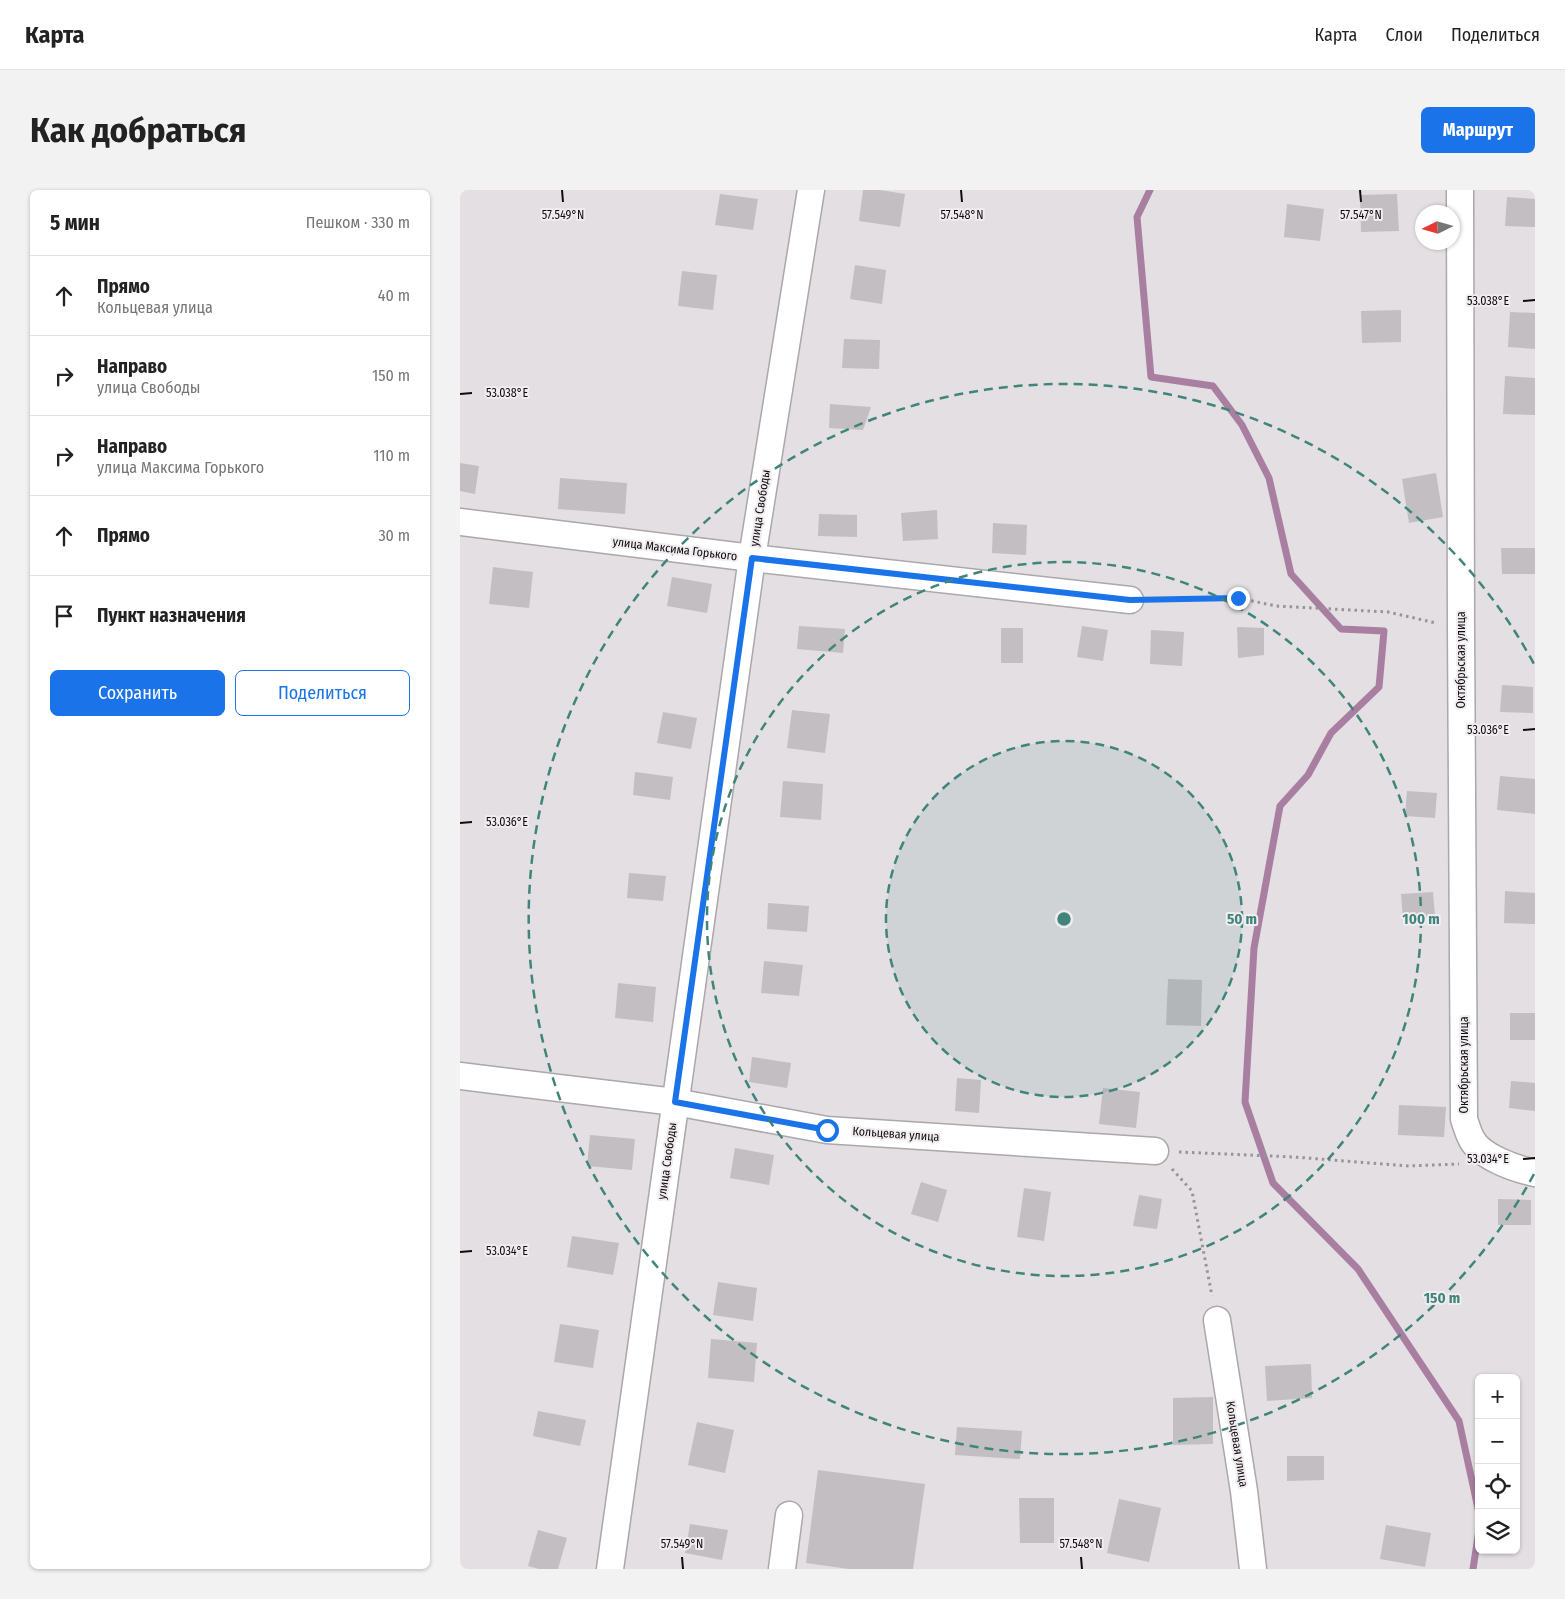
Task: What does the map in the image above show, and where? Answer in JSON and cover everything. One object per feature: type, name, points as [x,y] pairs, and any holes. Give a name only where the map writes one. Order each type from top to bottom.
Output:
[{"type":"street","name":"улица Свободы","points":[[610,1569],[752,558],[811,190]]},
{"type":"street","name":"Октябрьская улица","points":[[1460,190],[1460,629],[1464,1119],[1471,1140],[1484,1153]]},
{"type":"street","name":"улица Максима Горького","points":[[460,522],[752,558],[1130,600]]},
{"type":"street","name":"Кольцевая улица","points":[[460,1076],[675,1102],[827,1130],[1155,1151]]},
{"type":"street","points":[[1484,1153],[1524,1171],[1535,1173]]},
{"type":"street","name":"Кольцевая улица","points":[[1217,1320],[1244,1492],[1253,1569]]},
{"type":"street","points":[[782,1569],[789,1515]]},
{"type":"path","points":[[1130,600],[1238,598],[1276,606],[1388,612],[1460,629]]},
{"type":"path","points":[[1155,1151],[1294,1157],[1409,1166],[1468,1164],[1484,1153]]},
{"type":"path","points":[[1155,1151],[1192,1192],[1217,1320]]},
{"type":"building","points":[[863,190],[880,190],[905,194],[900,227],[859,221]]},
{"type":"building","points":[[720,194],[758,199],[753,230],[715,225]]},
{"type":"building","points":[[1397,194],[1399,231],[1361,232],[1360,195]]},
{"type":"building","points":[[1507,197],[1535,199],[1535,227],[1505,226]]},
{"type":"building","points":[[1287,204],[1324,209],[1320,241],[1284,237]]},
{"type":"building","points":[[855,265],[886,270],[882,304],[850,299]]},
{"type":"building","points":[[682,271],[717,275],[713,310],[678,306]]},
{"type":"building","points":[[1401,310],[1401,342],[1362,343],[1361,311]]},
{"type":"building","points":[[1510,312],[1535,313],[1535,349],[1508,347]]},
{"type":"building","points":[[844,339],[880,340],[879,369],[842,368]]},
{"type":"building","points":[[1505,376],[1535,378],[1535,415],[1503,414]]},
{"type":"building","points":[[830,404],[871,407],[863,430],[829,428]]},
{"type":"building","points":[[460,463],[479,466],[475,494],[460,491]]},
{"type":"building","points":[[1436,473],[1443,517],[1409,523],[1402,479]]},
{"type":"building","points":[[560,478],[627,483],[625,514],[558,509]]},
{"type":"building","points":[[937,510],[938,539],[903,541],[901,513]]},
{"type":"building","points":[[819,514],[857,515],[857,537],[818,536]]},
{"type":"building","points":[[993,523],[1027,525],[1026,555],[992,553]]},
{"type":"building","points":[[1501,548],[1535,548],[1535,574],[1502,574]]},
{"type":"building","points":[[493,567],[533,572],[529,608],[489,604]]},
{"type":"building","points":[[672,577],[712,584],[707,613],[667,606]]},
{"type":"building","points":[[799,626],[845,629],[843,653],[797,649]]},
{"type":"building","points":[[1082,626],[1108,630],[1103,661],[1077,657]]},
{"type":"building","points":[[1237,627],[1264,628],[1264,655],[1238,658]]},
{"type":"building","points":[[1001,628],[1023,628],[1023,663],[1001,663]]},
{"type":"building","points":[[1151,630],[1184,632],[1182,666],[1150,664]]},
{"type":"building","points":[[1502,685],[1533,687],[1533,713],[1500,712]]},
{"type":"building","points":[[792,710],[830,714],[825,753],[787,748]]},
{"type":"building","points":[[663,712],[697,718],[691,749],[657,743]]},
{"type":"building","points":[[635,772],[673,777],[670,800],[633,795]]},
{"type":"building","points":[[1500,776],[1535,779],[1535,814],[1497,810]]},
{"type":"building","points":[[783,781],[823,784],[821,820],[780,817]]},
{"type":"building","points":[[1407,791],[1437,793],[1435,818],[1405,816]]},
{"type":"building","points":[[629,873],[666,876],[663,901],[627,898]]},
{"type":"building","points":[[1505,891],[1535,893],[1535,924],[1504,923]]},
{"type":"building","points":[[1433,892],[1435,916],[1403,919],[1401,894]]},
{"type":"building","points":[[768,903],[809,906],[807,932],[767,929]]},
{"type":"building","points":[[764,961],[803,965],[799,996],[761,993]]},
{"type":"building","points":[[1168,979],[1202,980],[1201,1026],[1166,1025]]},
{"type":"building","points":[[618,983],[656,987],[653,1022],[615,1018]]},
{"type":"building","points":[[1510,1013],[1535,1013],[1535,1040],[1510,1040]]},
{"type":"building","points":[[752,1057],[791,1063],[787,1088],[749,1082]]},
{"type":"building","points":[[957,1078],[981,1080],[979,1113],[955,1111]]},
{"type":"building","points":[[1511,1081],[1535,1083],[1535,1111],[1509,1108]]},
{"type":"building","points":[[1103,1088],[1140,1092],[1136,1128],[1099,1124]]},
{"type":"building","points":[[1399,1105],[1446,1107],[1444,1137],[1398,1135]]},
{"type":"building","points":[[590,1135],[635,1139],[632,1170],[587,1166]]},
{"type":"building","points":[[735,1148],[774,1155],[769,1185],[730,1178]]},
{"type":"building","points":[[921,1182],[947,1190],[938,1222],[911,1214]]},
{"type":"building","points":[[1024,1188],[1051,1192],[1044,1241],[1017,1237]]},
{"type":"building","points":[[1139,1195],[1162,1199],[1157,1229],[1133,1226]]},
{"type":"building","points":[[1498,1199],[1531,1200],[1531,1225],[1498,1225]]},
{"type":"building","points":[[572,1236],[619,1243],[613,1275],[567,1267]]},
{"type":"building","points":[[718,1282],[757,1288],[753,1321],[713,1315]]},
{"type":"building","points":[[560,1324],[599,1330],[593,1368],[554,1362]]},
{"type":"building","points":[[711,1339],[757,1343],[754,1382],[708,1378]]},
{"type":"building","points":[[1311,1364],[1312,1398],[1267,1401],[1265,1366]]},
{"type":"building","points":[[1213,1397],[1213,1444],[1173,1445],[1173,1398]]},
{"type":"building","points":[[538,1411],[586,1420],[580,1446],[533,1436]]},
{"type":"building","points":[[697,1422],[734,1430],[725,1473],[688,1465]]},
{"type":"building","points":[[957,1427],[1022,1431],[1020,1459],[955,1455]]},
{"type":"building","points":[[1287,1456],[1324,1456],[1324,1480],[1287,1481]]},
{"type":"building","points":[[818,1470],[925,1484],[913,1569],[849,1569],[806,1563]]},
{"type":"building","points":[[1019,1498],[1054,1498],[1054,1543],[1020,1543]]},
{"type":"building","points":[[1119,1499],[1161,1508],[1149,1562],[1107,1553]]},
{"type":"building","points":[[690,1524],[728,1530],[722,1560],[685,1553]]},
{"type":"building","points":[[1386,1525],[1431,1533],[1425,1567],[1380,1559]]},
{"type":"building","points":[[538,1530],[567,1538],[558,1569],[539,1569],[528,1566]]},
{"type":"waterway","points":[[1150,190],[1137,217],[1151,377],[1213,386],[1242,425],[1269,478],[1291,574],[1341,629],[1384,631],[1379,687],[1331,733],[1308,775],[1280,806],[1254,948],[1245,1102],[1273,1183],[1358,1269],[1459,1421],[1478,1509]]},
{"type":"waterway","points":[[1473,1569],[1475,1554]]},
{"type":"route","points":[[827,1130],[675,1102],[752,558],[1130,600],[1238,598]]}]
